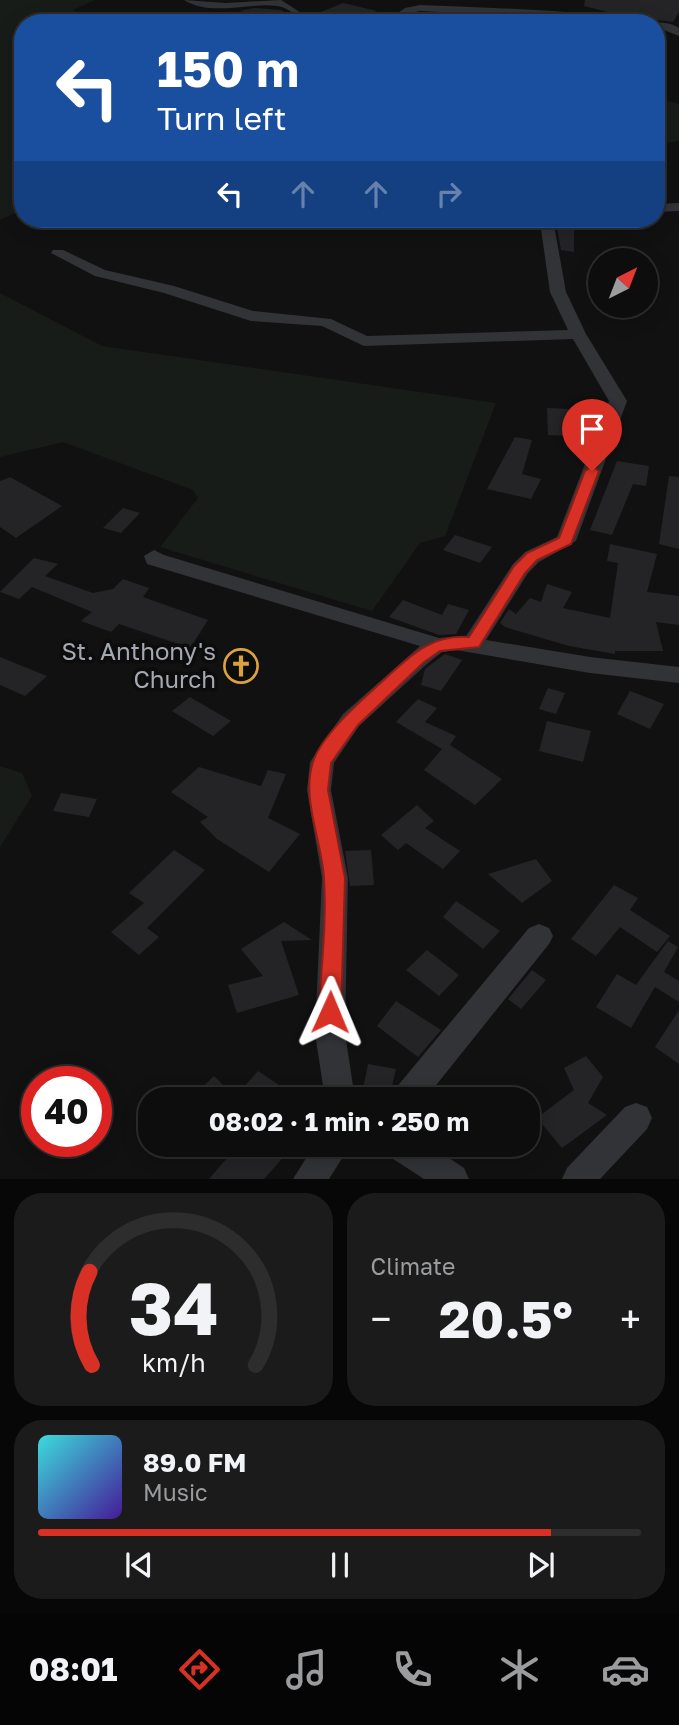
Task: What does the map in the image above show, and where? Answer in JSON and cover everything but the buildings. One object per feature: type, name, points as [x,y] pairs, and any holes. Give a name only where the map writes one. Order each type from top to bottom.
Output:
[{"type":"street","points":[[189,0],[226,6],[281,3],[298,14]]},
{"type":"street","points":[[520,0],[522,12]]},
{"type":"street","points":[[402,14],[420,8],[568,14]]},
{"type":"street","points":[[473,643],[520,569],[532,557],[566,541],[618,401],[578,334],[558,292],[551,228]]},
{"type":"street","points":[[58,253],[100,273],[169,289],[251,316],[326,322],[364,341],[578,334]]},
{"type":"street","points":[[154,556],[154,559],[428,641],[435,646]]},
{"type":"street","points":[[338,1087],[330,1033],[334,878],[318,790],[322,762],[351,720],[435,646],[456,642],[590,665],[679,675]]},
{"type":"street","points":[[416,1087],[539,936]]},
{"type":"street","points":[[578,1179],[636,1118]]},
{"type":"street","points":[[309,1179],[325,1157]]},
{"type":"street","points":[[418,1157],[453,1179]]},
{"type":"shaded area","points":[[0,0],[95,0],[73,10],[79,14],[14,14],[14,214],[0,220]]},
{"type":"shaded area","points":[[665,100],[679,104],[679,141],[665,143]]},
{"type":"shaded area","points":[[0,293],[102,346],[496,403],[445,536],[420,543],[372,611],[160,547],[198,498],[193,490],[63,442],[0,457]]},
{"type":"shaded area","points":[[0,766],[22,773],[32,796],[0,847]]},
{"type":"place","name":"St. Anthony's Church","points":[[241,666]]},
{"type":"route","points":[[330,1012],[334,878],[318,790],[322,762],[351,720],[418,658],[435,646],[456,642],[473,643],[520,569],[532,557],[566,541],[592,471]]}]
